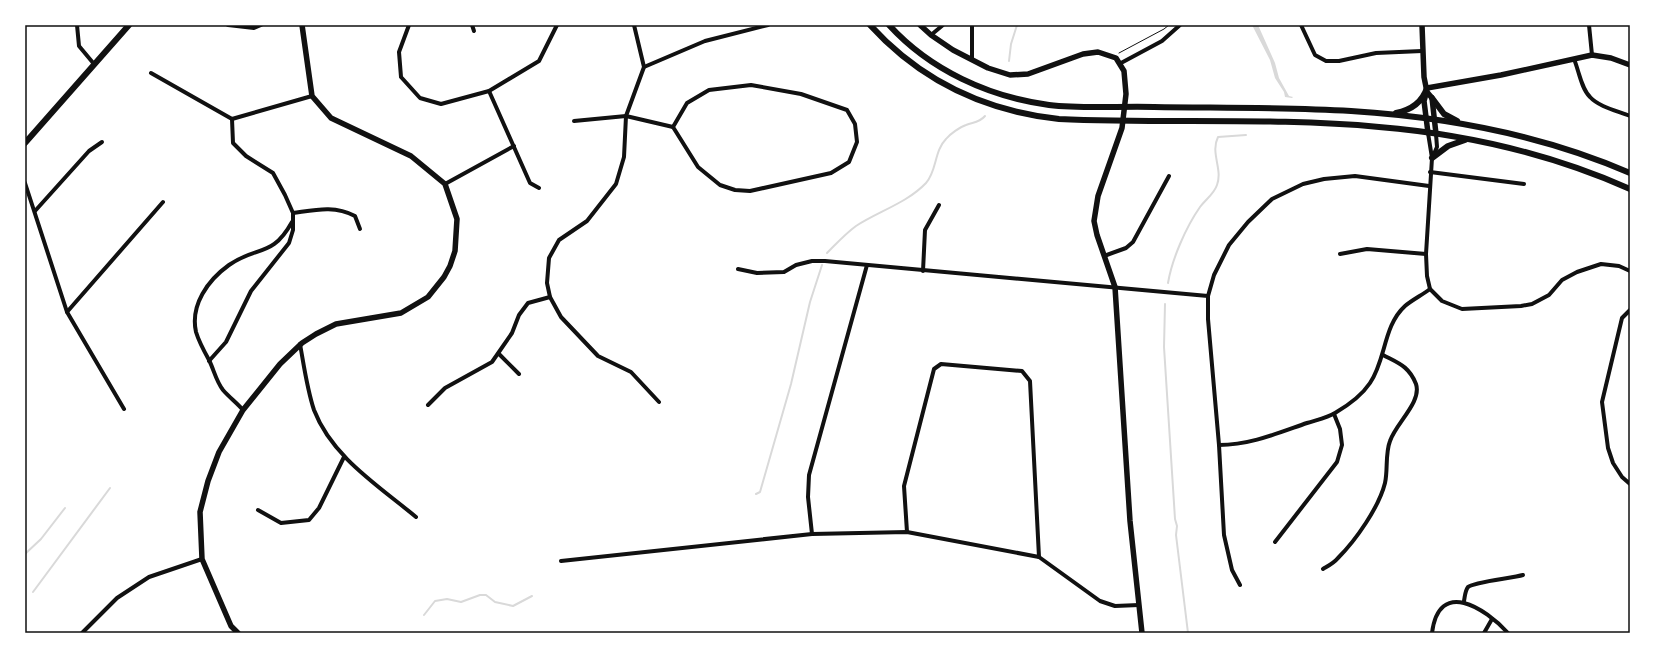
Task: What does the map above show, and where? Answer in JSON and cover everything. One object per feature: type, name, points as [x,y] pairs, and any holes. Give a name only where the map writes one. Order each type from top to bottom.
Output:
[{"type":"main road","points":[[25,143],[129,25]]},
{"type":"main road","points":[[870,25],[893,49],[920,70],[952,89],[986,104],[1015,112],[1044,118],[1334,124],[1378,127],[1428,133],[1470,140],[1556,161],[1630,188]]},
{"type":"main road","points":[[889,25],[913,48],[936,65],[962,79],[989,90],[1018,99],[1046,104],[1124,107],[1312,110],[1386,114],[1471,126],[1558,147],[1630,173]]},
{"type":"main road","points":[[1386,114],[1405,111],[1414,106],[1427,90]]},
{"type":"main road","points":[[1432,98],[1448,117],[1471,126]]},
{"type":"main road","points":[[1432,158],[1452,144],[1470,140]]},
{"type":"street","points":[[77,25],[79,46],[94,64]]},
{"type":"street","points":[[228,25],[254,28],[260,25]]},
{"type":"street","points":[[238,633],[231,626],[202,559],[200,512],[208,481],[219,452],[243,410],[263,383],[300,344],[336,324],[401,313],[428,297],[447,272],[455,251],[457,219],[445,184],[411,156],[331,118],[312,96],[302,25]]},
{"type":"street","points":[[409,25],[399,52],[400,77],[420,98],[441,104],[489,90],[539,61],[557,25]]},
{"type":"street","points":[[472,25],[474,31]]},
{"type":"street","points":[[634,25],[644,67],[626,116],[624,157],[616,184],[587,221],[559,240],[549,258],[546,283],[550,298],[561,317],[598,356],[631,372],[659,402]]},
{"type":"street","points":[[644,67],[705,41],[768,25]]},
{"type":"street","points":[[920,25],[931,35],[972,60],[1001,72],[1019,75],[1037,72],[1089,53],[1102,52],[1113,56],[1121,63],[1125,76],[1123,120],[1119,139],[1099,191],[1095,210],[1096,230],[1116,287],[1130,521],[1142,633]]},
{"type":"street","points":[[931,35],[943,25]]},
{"type":"street","points":[[972,25],[972,60]]},
{"type":"street","points":[[1121,63],[1162,41],[1180,25]]},
{"type":"street","points":[[1301,25],[1315,55],[1326,61],[1339,61],[1376,53],[1422,51]]},
{"type":"street","points":[[1422,25],[1424,78],[1427,90],[1432,98],[1436,134],[1437,148],[1432,158]]},
{"type":"street","points":[[1589,25],[1592,55]]},
{"type":"street","points":[[1427,90],[1592,55],[1611,58],[1630,64]]},
{"type":"street","points":[[1574,59],[1582,82],[1590,98],[1606,107],[1630,116]]},
{"type":"street","points":[[151,72],[232,119],[312,96]]},
{"type":"street","points":[[574,121],[626,116],[673,127],[698,167],[720,185],[735,190],[750,191],[831,172],[849,162],[857,142],[855,124],[847,110],[801,94],[751,85],[709,90],[687,103],[673,127]]},
{"type":"street","points":[[489,90],[530,182],[539,188]]},
{"type":"street","points":[[1427,90],[1424,101],[1432,158],[1429,186],[1426,254],[1430,289],[1442,301],[1462,309],[1521,306],[1532,304],[1549,295],[1562,280],[1601,264],[1619,266],[1630,271]]},
{"type":"street","points":[[209,361],[226,342],[252,291],[289,243],[293,230],[293,213],[286,195],[273,173],[246,156],[233,143],[232,119]]},
{"type":"street","points":[[35,211],[88,151],[102,142]]},
{"type":"street","points":[[445,184],[514,146]]},
{"type":"street","points":[[1430,172],[1524,184]]},
{"type":"street","points":[[1104,256],[1126,248],[1133,242],[1169,176]]},
{"type":"street","points":[[1240,585],[1232,570],[1224,535],[1219,445],[1208,319],[1208,296],[1214,275],[1229,245],[1248,222],[1272,199],[1303,184],[1324,179],[1355,176],[1429,186]]},
{"type":"street","points":[[25,183],[67,312],[124,409]]},
{"type":"street","points":[[67,312],[163,202]]},
{"type":"street","points":[[923,271],[925,230],[939,205]]},
{"type":"street","points":[[293,213],[326,208],[346,211],[355,216],[360,229]]},
{"type":"street","points":[[243,410],[223,391],[198,338],[195,325],[198,304],[204,290],[232,263],[267,249],[279,242],[292,222]]},
{"type":"street","points":[[1340,254],[1367,249],[1426,254]]},
{"type":"street","points":[[738,269],[756,272],[784,272],[796,265],[812,261],[1208,296]]},
{"type":"street","points":[[812,534],[808,497],[809,475],[868,265]]},
{"type":"street","points":[[1219,445],[1234,445],[1254,441],[1334,414],[1351,402],[1370,383],[1383,355],[1387,338],[1394,320],[1405,307],[1430,289]]},
{"type":"street","points":[[428,405],[445,388],[482,369],[492,362],[499,354],[512,333],[519,315],[528,303],[550,298]]},
{"type":"street","points":[[1630,310],[1622,318],[1612,352],[1602,402],[1608,448],[1613,463],[1630,484]]},
{"type":"street","points":[[300,344],[307,383],[315,411],[334,445],[344,457],[416,517]]},
{"type":"street","points":[[499,354],[519,374]]},
{"type":"street","points":[[1323,569],[1338,559],[1360,530],[1377,503],[1385,484],[1389,442],[1397,425],[1415,401],[1416,385],[1406,366],[1383,355]]},
{"type":"street","points":[[907,532],[904,486],[934,369],[941,364],[1022,371],[1030,381],[1040,557]]},
{"type":"street","points":[[1276,542],[1337,462],[1342,445],[1340,429],[1334,414]]},
{"type":"street","points":[[258,510],[281,523],[309,520],[319,508],[344,457]]},
{"type":"street","points":[[561,561],[812,534],[907,532],[1040,557],[1100,600],[1115,606],[1139,605]]},
{"type":"street","points":[[82,633],[117,598],[149,577],[202,559]]},
{"type":"street","points":[[1464,602],[1466,590],[1469,585],[1475,582],[1509,579],[1523,575]]},
{"type":"street","points":[[1432,633],[1434,621],[1442,608],[1455,602],[1464,602],[1477,607],[1508,633]]},
{"type":"street","points":[[1484,633],[1492,619]]},
{"type":"path","points":[[1113,56],[1169,25]]},
{"type":"shaded area","points":[[1252,25],[1258,25],[1275,63],[1279,78],[1289,96],[1293,97],[1292,98],[1285,97],[1284,92],[1275,78],[1270,60]]},
{"type":"waterway","points":[[1009,61],[1011,44],[1017,25]]},
{"type":"waterway","points":[[827,253],[856,226],[902,201],[918,190],[930,178],[939,149],[946,139],[961,127],[978,121],[985,116]]},
{"type":"waterway","points":[[1168,283],[1176,254],[1185,234],[1200,207],[1216,188],[1219,173],[1215,149],[1218,137],[1246,135]]},
{"type":"waterway","points":[[756,494],[760,492],[791,384],[810,302],[822,265]]},
{"type":"waterway","points":[[1165,304],[1164,347],[1175,519],[1177,526],[1176,535],[1188,633]]},
{"type":"waterway","points":[[33,592],[110,488]]},
{"type":"waterway","points":[[25,554],[41,539],[65,508]]},
{"type":"waterway","points":[[424,615],[435,601],[447,599],[461,602],[480,595],[486,595],[495,602],[513,606],[532,596]]}]
